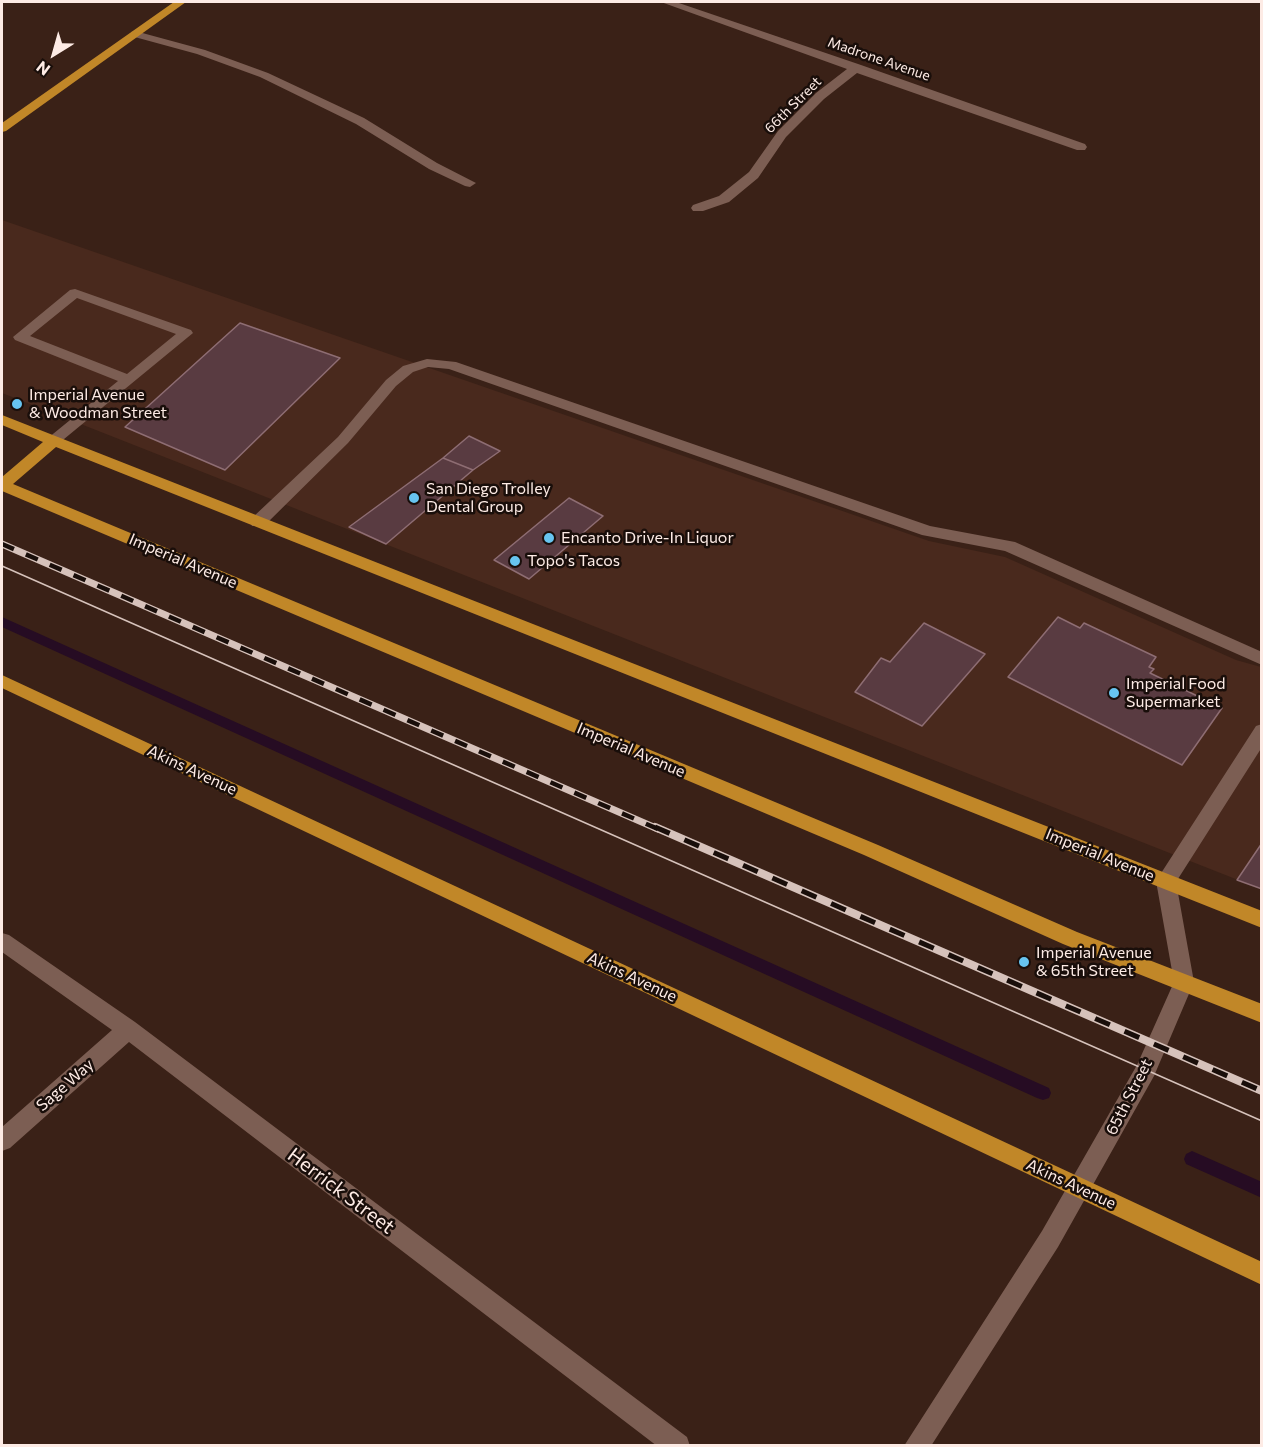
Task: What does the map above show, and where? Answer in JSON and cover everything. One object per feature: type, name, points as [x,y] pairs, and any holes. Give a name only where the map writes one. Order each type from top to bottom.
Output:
[{"type":"main road","points":[[2,128],[180,2]]},
{"type":"main road","name":"Imperial Avenue","points":[[2,420],[1262,920]]},
{"type":"main road","points":[[2,485],[53,441]]},
{"type":"main road","name":"Imperial Avenue","points":[[2,485],[860,846],[1070,938],[1262,1014]]},
{"type":"main road","name":"Akins Avenue","points":[[2,681],[1262,1274]]},
{"type":"street","name":"Madrone Avenue","points":[[667,2],[1081,147]]},
{"type":"street","points":[[135,34],[201,52],[264,75],[360,121],[433,166],[470,183]]},
{"type":"street","name":"66th Street","points":[[698,208],[724,199],[754,175],[782,134],[820,96],[857,67]]},
{"type":"street","points":[[53,441],[129,380],[186,333],[75,293],[20,337],[129,380]]},
{"type":"street","points":[[258,522],[343,440],[391,383],[408,369],[427,363],[451,365],[928,531],[1009,546],[1262,659]]},
{"type":"street","points":[[1184,982],[1166,881],[1262,731]]},
{"type":"street","name":"Herrick Street","points":[[2,941],[128,1029],[678,1446]]},
{"type":"street","name":"65th Street","points":[[916,1446],[1050,1239],[1080,1188],[1146,1069],[1184,982]]},
{"type":"street","name":"Sage Way","points":[[2,1141],[128,1029]]},
{"type":"shaded area","points":[[2,220],[929,541],[1005,557],[1236,660],[1261,667],[1261,889],[2,393]]},
{"type":"building","points":[[240,323],[340,358],[225,470],[125,427]]},
{"type":"building","points":[[469,436],[500,451],[473,470],[443,458]]},
{"type":"building","name":"San Diego Trolley Dental Group","points":[[443,458],[473,470],[386,544],[349,527]]},
{"type":"building","name":"Encanto Drive-In Liquor","points":[[569,498],[603,516],[529,579],[494,560]]},
{"type":"building","name":"Imperial Food Supermarket","points":[[1058,617],[1080,628],[1084,623],[1156,657],[1149,667],[1154,669],[1150,673],[1222,708],[1182,765],[1008,677]]},
{"type":"building","points":[[924,623],[985,654],[922,726],[855,692],[881,658],[890,662]]},
{"type":"building","points":[[1262,843],[1262,889],[1237,880]]},
{"type":"waterway","points":[[2,622],[1043,1093]]},
{"type":"waterway","points":[[1192,1159],[1262,1190]]},
{"type":"tram line","points":[[2,566],[1262,1121]]},
{"type":"railway","points":[[2,544],[658,829]]},
{"type":"railway","points":[[655,827],[1262,1091]]},
{"type":"place","name":"Imperial Avenue & Woodman Street","points":[[17,404]]},
{"type":"place","name":"San Diego Trolley Dental Group","points":[[414,498]]},
{"type":"place","name":"Encanto Drive-In Liquor","points":[[549,538]]},
{"type":"place","name":"Topo's Tacos","points":[[515,561]]},
{"type":"place","name":"Imperial Food Supermarket","points":[[1114,693]]},
{"type":"place","name":"Imperial Avenue & 65th Street","points":[[1024,962]]}]
